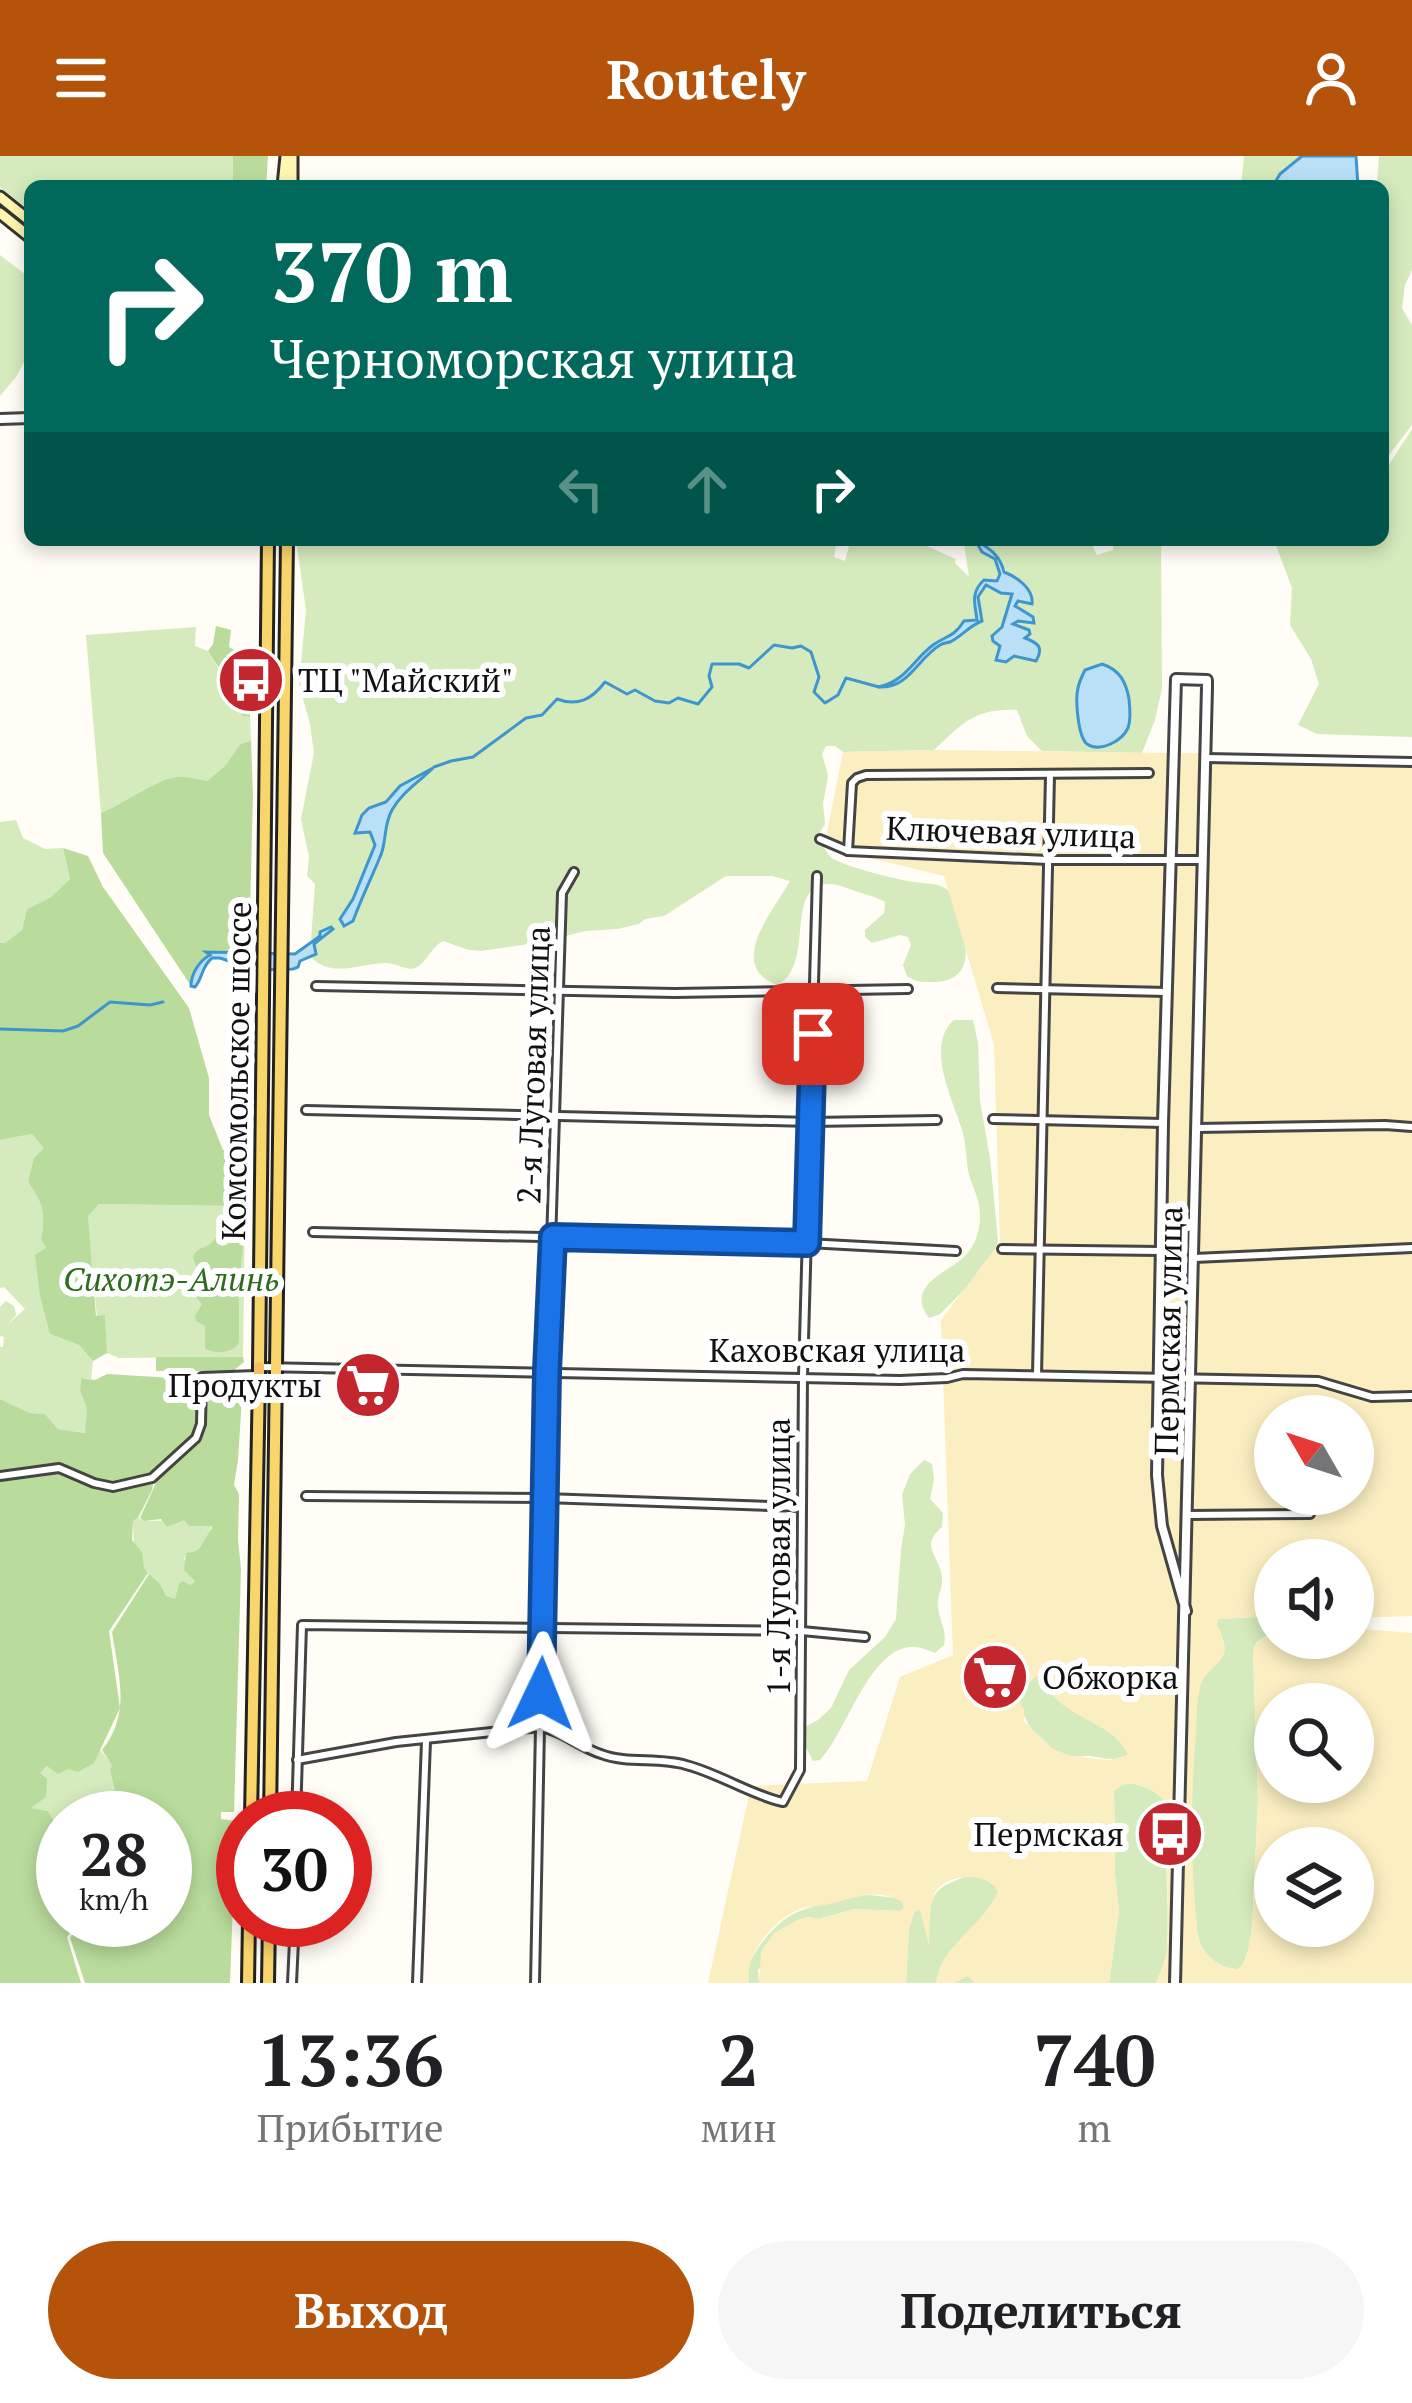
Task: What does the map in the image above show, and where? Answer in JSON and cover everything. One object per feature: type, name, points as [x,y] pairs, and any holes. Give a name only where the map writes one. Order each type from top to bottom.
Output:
[{"type":"main road","points":[[0,197],[24,215]]},
{"type":"main road","points":[[0,213],[24,232]]},
{"type":"main road","name":"Комсомольское шоссе","points":[[251,1791],[268,546]]},
{"type":"main road","name":"Комсомольское шоссе","points":[[271,1791],[280,1367],[287,546]]},
{"type":"main road","points":[[248,1983],[249,1947]]},
{"type":"main road","points":[[268,1983],[269,1947]]},
{"type":"street","name":"Пермская улица","points":[[1171,860],[1176,679],[1207,680],[1175,1983]]},
{"type":"street","points":[[1206,758],[1412,762]]},
{"type":"street","points":[[848,851],[852,783],[866,775],[1149,773]]},
{"type":"street","points":[[1037,1376],[1050,775]]},
{"type":"street","name":"Ключевая улица","points":[[820,839],[848,851],[1048,860],[1203,860]]},
{"type":"street","points":[[1171,860],[1157,1475],[1162,1526],[1186,1611]]},
{"type":"street","name":"2-я Луговая улица","points":[[535,1983],[562,893],[574,872]]},
{"type":"street","name":"1-я Луговая улица","points":[[540,1727],[603,1756],[681,1763],[783,1802],[800,1770],[803,1376],[817,876]]},
{"type":"street","points":[[316,986],[675,993],[908,989]]},
{"type":"street","points":[[997,988],[1167,992]]},
{"type":"street","points":[[310,1110],[811,1122],[937,1120]]},
{"type":"street","points":[[993,1119],[1163,1123]]},
{"type":"street","points":[[1197,1128],[1412,1127]]},
{"type":"street","points":[[314,1232],[956,1251]]},
{"type":"street","points":[[1194,1258],[1412,1248]]},
{"type":"street","points":[[1002,1249],[1161,1250]]},
{"type":"street","name":"Каховская улица","points":[[0,1476],[59,1468],[113,1487],[152,1478],[196,1438],[201,1424],[202,1376],[280,1367],[901,1380],[963,1374],[1318,1381],[1372,1396],[1412,1396]]},
{"type":"street","points":[[306,1496],[802,1507]]},
{"type":"street","points":[[1188,1515],[1254,1514]]},
{"type":"street","points":[[296,1791],[302,1625],[802,1631],[865,1636]]},
{"type":"street","points":[[297,1760],[396,1742],[540,1727]]},
{"type":"street","points":[[417,1983],[426,1741]]},
{"type":"street","points":[[292,1983],[294,1947]]},
{"type":"green space","points":[[0,156],[233,156],[233,180],[24,180],[24,206],[0,187]]},
{"type":"green space","points":[[233,156],[268,156],[266,180],[233,180]]},
{"type":"green space","points":[[1244,156],[1302,156],[1276,180],[1242,180]]},
{"type":"green space","points":[[1379,156],[1412,156],[1412,270],[1402,308],[1412,325],[1412,425],[1389,455],[1389,180],[1377,180]]},
{"type":"green space","points":[[0,255],[24,273],[24,362],[0,396]]},
{"type":"green space","points":[[1412,429],[1412,737],[1317,734],[1298,725],[1319,684],[1311,659],[1290,625],[1292,588],[1276,546],[1389,546],[1389,465]]},
{"type":"green space","points":[[297,546],[836,546],[834,557],[845,561],[849,546],[926,546],[956,559],[969,577],[964,546],[978,546],[995,559],[1000,574],[997,581],[978,586],[977,620],[933,645],[915,666],[885,687],[916,670],[938,646],[982,621],[978,597],[986,584],[1012,593],[996,655],[1032,661],[1003,641],[1025,637],[1028,630],[1012,623],[1033,617],[1014,606],[1018,601],[1002,561],[986,546],[1092,546],[1097,555],[1113,546],[1161,546],[1162,688],[1142,753],[1042,751],[1027,736],[1017,710],[971,719],[934,750],[843,752],[826,746],[822,754],[828,776],[825,824],[819,834],[832,858],[896,879],[937,885],[955,901],[965,960],[956,976],[947,980],[923,982],[907,976],[903,965],[911,945],[908,937],[872,943],[865,937],[865,930],[884,913],[885,902],[830,884],[816,887],[807,897],[795,961],[777,985],[762,976],[754,951],[765,921],[790,881],[772,876],[726,876],[664,916],[617,929],[481,951],[443,941],[415,968],[386,963],[337,969],[319,964],[311,957],[316,954],[314,944],[325,938],[311,940],[315,884],[307,876],[309,857],[301,819],[314,753],[299,684],[306,610]],"holes":[[[430,770],[391,811],[381,855],[353,921],[340,919],[375,845],[370,832],[355,833],[362,815]]]},
{"type":"green space","points":[[216,626],[231,630],[229,647],[247,657],[250,717],[242,716],[239,704],[228,699],[222,673],[208,651]]},
{"type":"green space","points":[[196,627],[195,646],[208,651],[242,716],[250,717],[251,741],[240,744],[207,781],[169,779],[101,813],[86,635]]},
{"type":"green space","points":[[251,741],[249,952],[210,952],[191,977],[191,986],[103,853],[101,813],[169,779],[207,781],[240,744]]},
{"type":"green space","points":[[16,820],[23,838],[45,849],[63,848],[70,879],[51,897],[27,909],[22,930],[4,944],[0,943],[0,822]]},
{"type":"green space","points":[[63,848],[88,856],[103,887],[189,1008],[209,1078],[209,1115],[223,1150],[237,1154],[247,1166],[245,1215],[235,1206],[99,1204],[88,1216],[96,1316],[105,1315],[107,1353],[93,1361],[79,1345],[50,1334],[40,1296],[35,1255],[46,1248],[41,1239],[43,1215],[28,1182],[34,1158],[44,1148],[32,1134],[0,1140],[0,943],[22,930],[27,909],[51,897],[70,879]]},
{"type":"green space","points":[[954,1020],[973,1020],[978,1043],[980,1101],[998,1241],[983,1271],[940,1314],[929,1318],[923,1307],[925,1288],[969,1251],[980,1219],[963,1133],[941,1059],[945,1031]]},
{"type":"green space","points":[[32,1134],[45,1148],[28,1182],[43,1215],[50,1334],[79,1345],[93,1361],[91,1379],[81,1378],[86,1433],[58,1429],[45,1414],[30,1413],[0,1399],[4,1337],[0,1336],[0,1307],[6,1301],[14,1306],[16,1315],[7,1325],[25,1309],[0,1288],[0,1140]]},
{"type":"green space","name":"Сихотэ-Алинь","points":[[99,1204],[235,1206],[245,1215],[243,1357],[119,1358],[107,1353],[105,1316],[97,1317],[87,1216]]},
{"type":"green space","points":[[223,1213],[241,1217],[244,1237],[239,1342],[219,1352],[205,1349],[205,1326],[196,1321],[202,1304],[196,1297],[198,1272],[193,1257],[214,1240]]},
{"type":"green space","points":[[156,1357],[243,1357],[244,1362],[233,1371],[156,1371]]},
{"type":"green space","points":[[107,1374],[189,1379],[200,1384],[195,1438],[151,1476],[108,1484],[59,1466],[0,1474],[0,1399],[30,1413],[45,1414],[58,1429],[85,1433],[87,1409],[81,1378],[95,1380]]},
{"type":"green space","points":[[206,1381],[243,1381],[234,1485],[239,1494],[241,1569],[235,1791],[216,1791],[216,1947],[231,1947],[230,1983],[85,1983],[73,1947],[192,1947],[192,1791],[115,1791],[112,1765],[102,1750],[120,1707],[112,1632],[149,1574],[166,1596],[175,1599],[179,1584],[195,1581],[184,1570],[186,1553],[199,1548],[212,1528],[189,1526],[184,1520],[167,1527],[161,1519],[140,1518],[160,1474],[198,1439]]},
{"type":"green space","points":[[924,1460],[932,1464],[930,1499],[943,1513],[942,1527],[931,1546],[941,1571],[938,1604],[944,1645],[935,1653],[916,1647],[885,1659],[830,1747],[820,1760],[813,1761],[801,1729],[831,1708],[849,1670],[885,1637],[896,1619],[905,1525],[902,1495],[910,1474]]},
{"type":"green space","points":[[59,1470],[116,1490],[154,1479],[133,1521],[132,1540],[142,1552],[148,1573],[109,1631],[120,1708],[94,1763],[78,1772],[68,1769],[58,1774],[47,1766],[40,1773],[47,1779],[46,1791],[36,1791],[36,1804],[31,1808],[36,1809],[36,1947],[70,1947],[81,1983],[0,1983],[0,1477]]},
{"type":"green space","points":[[138,1518],[212,1525],[199,1547],[186,1554],[195,1580],[176,1600],[166,1596],[139,1560],[133,1528]]},
{"type":"green space","points":[[1254,1617],[1254,1803],[1258,1803],[1252,1928],[1248,1951],[1238,1969],[1207,1955],[1197,1928],[1194,1899],[1194,1737],[1200,1687],[1223,1655],[1219,1619]]},
{"type":"green space","points":[[1037,1675],[1044,1677],[1061,1702],[1115,1737],[1128,1755],[1114,1759],[1070,1756],[1041,1740],[1023,1713],[1017,1692]]},
{"type":"green space","points":[[99,1749],[113,1765],[110,1770],[117,1791],[36,1791],[36,1809],[30,1808],[40,1773],[48,1765],[68,1769],[94,1763]]},
{"type":"green space","points":[[1129,1783],[1157,1793],[1169,1811],[1167,1952],[1156,1983],[1109,1983],[1119,1910],[1114,1791]]},
{"type":"green space","points":[[967,1876],[1055,1884],[1050,1983],[906,1983],[909,1927],[915,1911],[924,1914],[924,1926],[936,1893]]},
{"type":"green space","points":[[860,1894],[896,1898],[904,1908],[854,1909],[819,1919],[807,1917],[758,1970],[759,1983],[749,1983],[754,1955],[782,1922],[804,1910]]},
{"type":"sand","points":[[843,752],[1412,756],[1412,1616],[1374,1617],[1374,1539],[1254,1539],[1254,1617],[1216,1623],[1224,1655],[1204,1678],[1199,1692],[1192,1836],[1198,1939],[1224,1967],[1237,1969],[1248,1951],[1254,1885],[1254,1947],[1374,1947],[1374,1827],[1257,1827],[1258,1803],[1374,1803],[1374,1683],[1254,1683],[1253,1651],[1254,1659],[1374,1659],[1374,1630],[1412,1633],[1412,1983],[1156,1983],[1167,1952],[1169,1812],[1156,1793],[1132,1784],[1114,1791],[1119,1910],[1109,1983],[975,1983],[968,1976],[954,1983],[936,1983],[945,1958],[998,1891],[984,1880],[964,1877],[945,1883],[933,1897],[929,1946],[920,1910],[915,1911],[909,1927],[906,1983],[759,1983],[761,1952],[774,1933],[797,1920],[854,1909],[900,1911],[904,1907],[903,1902],[875,1894],[796,1911],[760,1943],[749,1983],[708,1983],[751,1786],[867,1781],[900,1677],[953,1655],[941,1320],[1000,1242],[994,1045],[944,876],[824,847]],"holes":[[[1037,1676],[1044,1677],[1060,1702],[1114,1737],[1128,1755],[1110,1760],[1053,1749],[1024,1721],[1018,1701],[1017,1692]]]},
{"type":"water","points":[[1302,156],[1356,156],[1358,180],[1276,180]]},
{"type":"water","points":[[978,546],[992,552],[1004,572],[1030,593],[1032,604],[1018,601],[1015,606],[1033,617],[1034,623],[1013,624],[1029,630],[1025,638],[1039,649],[1036,661],[1014,656],[1006,662],[996,660],[1000,646],[992,636],[1002,627],[1012,594],[986,585],[978,597],[982,621],[940,645],[898,683],[878,687],[902,675],[964,621],[977,620],[977,589],[984,580],[997,581],[1000,574],[995,559]]},
{"type":"water","points":[[1102,664],[1124,682],[1130,718],[1121,737],[1098,747],[1087,744],[1081,734],[1077,693],[1085,670]]},
{"type":"water","points":[[433,768],[392,810],[380,857],[353,921],[344,926],[340,919],[375,845],[370,832],[355,833],[362,815]]},
{"type":"water","points":[[331,927],[314,944],[316,954],[300,961],[298,967],[244,973],[238,964],[212,958],[195,987],[191,986],[196,968],[210,955],[206,952],[295,954]]},
{"type":"waterway","points":[[434,767],[473,757],[526,718],[542,715],[557,699],[584,700],[605,682],[655,701],[669,703],[678,698],[698,704],[712,687],[712,664],[749,668],[774,645],[801,646],[811,652],[819,677],[814,692],[825,703],[838,695],[846,678],[879,687]]},
{"type":"waterway","points":[[0,1029],[63,1031],[78,1026],[110,1002],[163,1002]]},
{"type":"place","name":"ТЦ \"Майский\"","points":[[251,680]]},
{"type":"place","name":"Продукты","points":[[368,1385]]},
{"type":"place","name":"Обжорка","points":[[995,1677]]},
{"type":"place","name":"Пермская","points":[[1170,1834]]},
{"type":"route","points":[[541,1694],[553,1237],[807,1243],[813,1034]]}]
